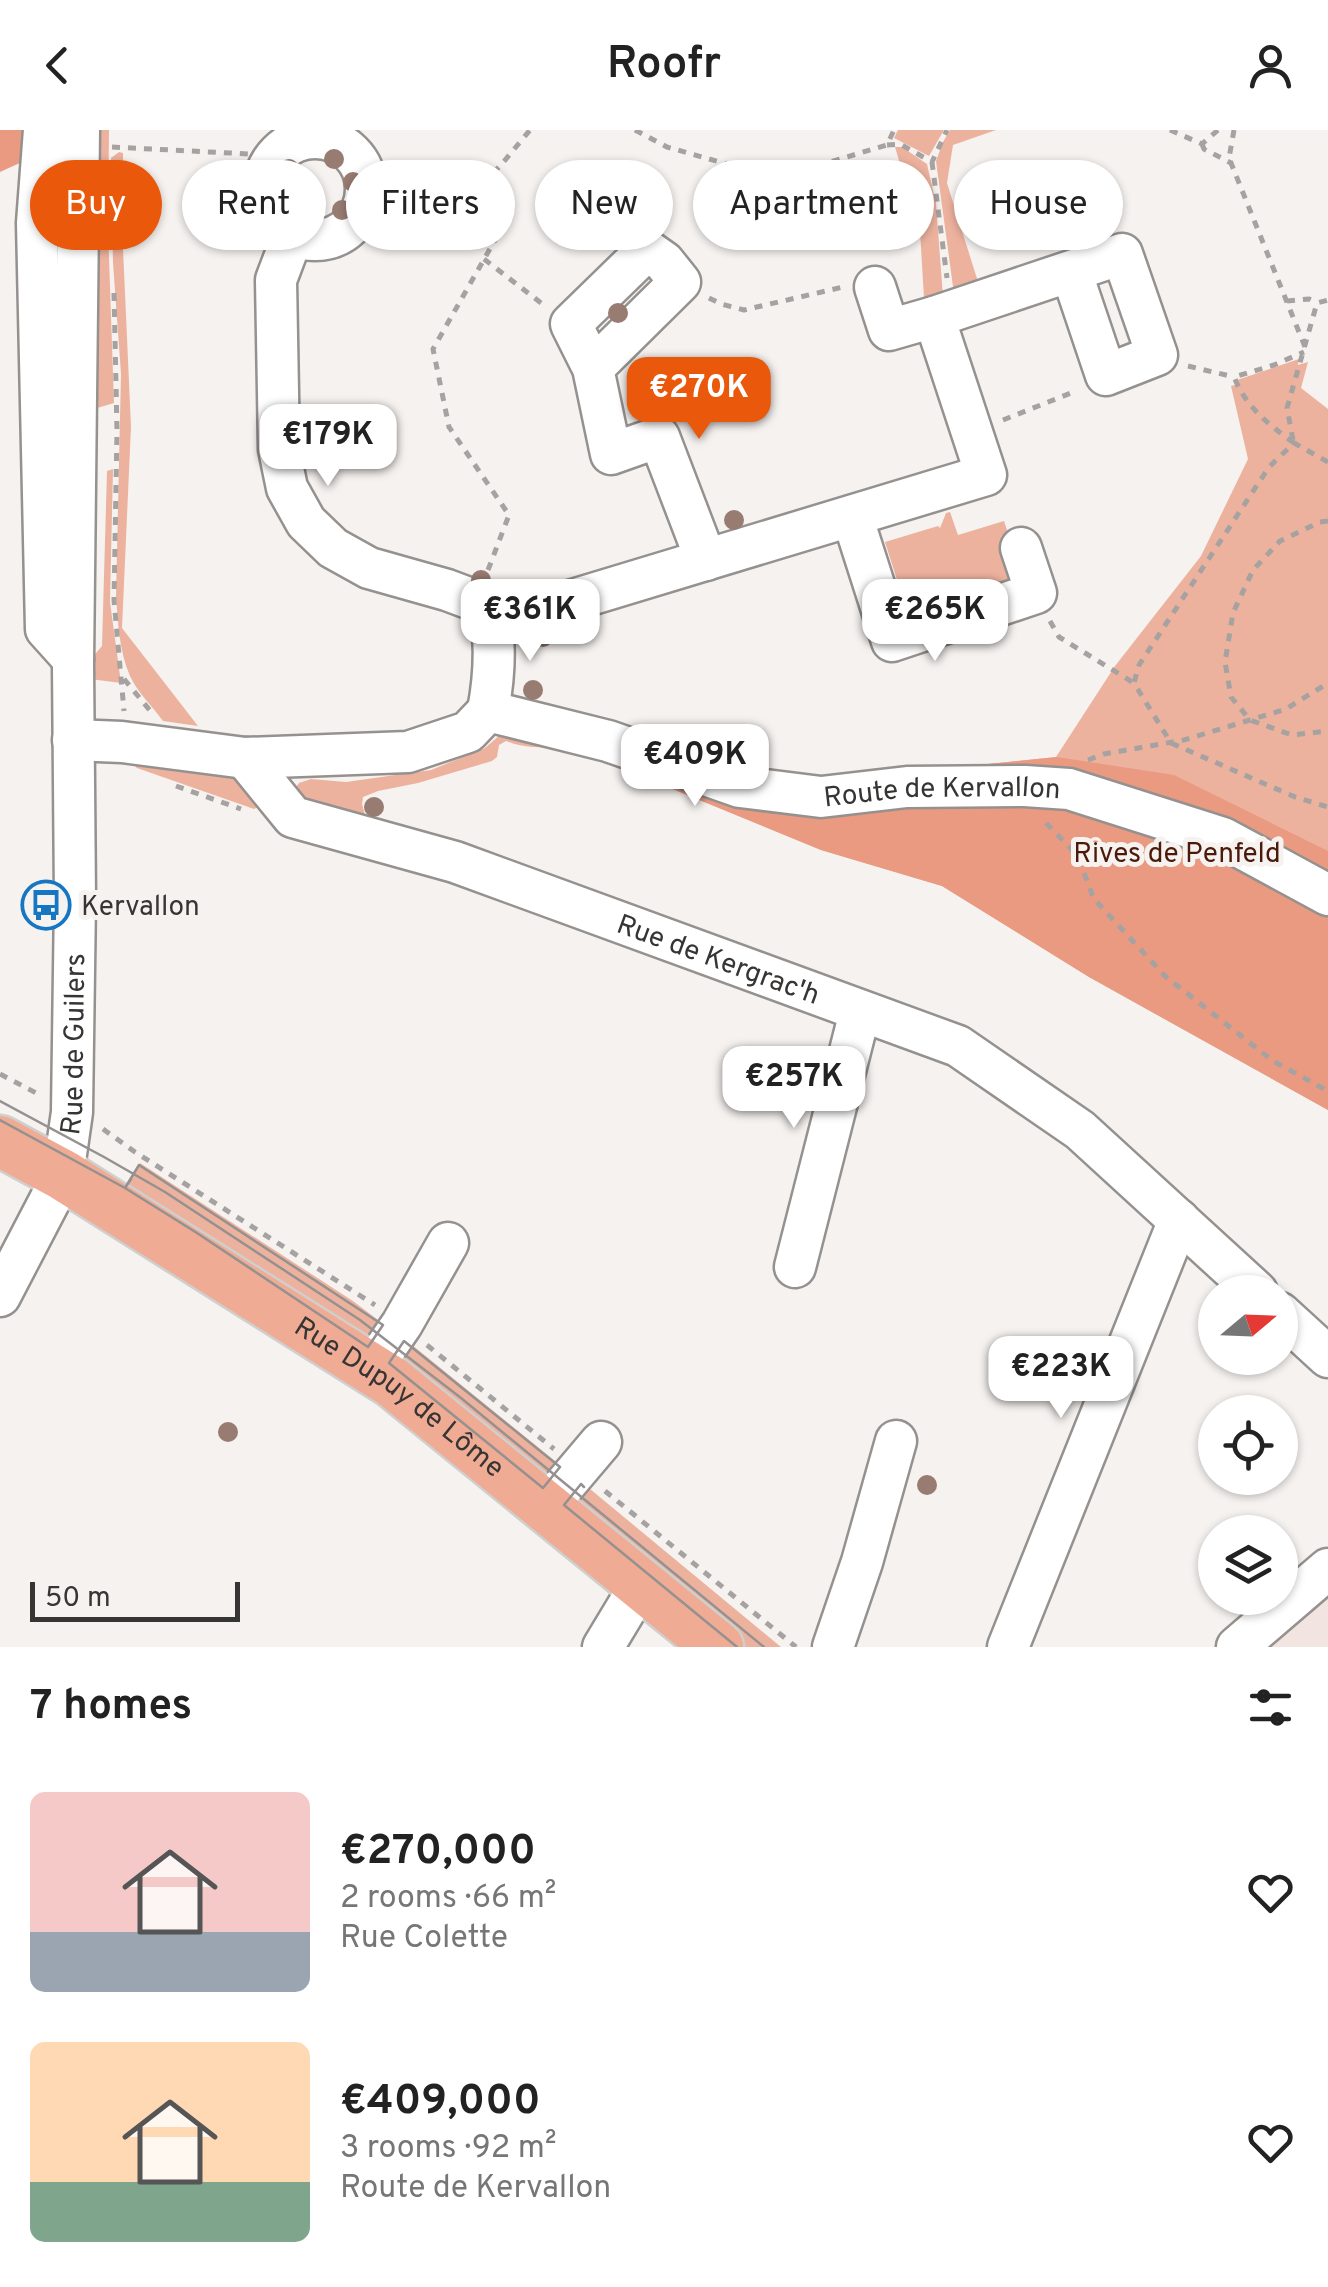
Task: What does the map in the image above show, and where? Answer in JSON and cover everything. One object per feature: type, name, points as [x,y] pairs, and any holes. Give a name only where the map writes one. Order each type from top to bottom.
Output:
[{"type":"main road","name":"Rue Dupuy de Lôme","points":[[0,1141],[63,1175],[392,1382],[718,1647]]},
{"type":"street","name":"Rue de Guilers","points":[[44,130],[37,222],[59,391]]},
{"type":"street","name":"Rue de Guilers","points":[[0,1296],[63,1175],[70,1138],[74,1088],[74,659],[46,628],[59,391],[95,138]]},
{"type":"street","points":[[73,740],[122,742],[245,758],[408,752],[468,732],[488,711],[495,638],[491,616],[479,602],[369,568],[333,548],[306,522],[287,488],[279,449],[276,280],[288,250]]},
{"type":"street","points":[[593,368],[680,282],[664,262],[647,250],[571,324],[593,368],[611,454],[659,437],[706,560]]},
{"type":"street","points":[[860,287],[889,330],[1122,254],[1158,354],[1106,375],[1071,271]]},
{"type":"street","points":[[491,616],[520,616],[986,475],[971,430],[944,314]]},
{"type":"street","points":[[852,516],[892,641],[1036,594],[1021,548]]},
{"type":"street","name":"Route de Kervallon","points":[[488,711],[608,742],[740,787],[821,797],[907,788],[1070,789],[1223,838],[1328,895]]},
{"type":"street","points":[[245,758],[293,818]]},
{"type":"street","name":"Rue de Kergrac'h","points":[[293,818],[455,862],[958,1046],[1080,1130],[1239,1275]]},
{"type":"street","points":[[795,1268],[860,1012]]},
{"type":"street","points":[[1008,1647],[1179,1220]]},
{"type":"street","points":[[371,1368],[402,1324],[448,1243]]},
{"type":"street","points":[[1298,1330],[1328,1357]]},
{"type":"street","points":[[833,1647],[896,1441]]},
{"type":"street","points":[[546,1507],[601,1442]]},
{"type":"street","points":[[1237,1647],[1328,1570]]},
{"type":"street","points":[[603,1647],[641,1584]]},
{"type":"path","points":[[505,160],[530,130]]},
{"type":"path","points":[[635,130],[668,146],[776,178],[887,145],[900,144],[928,160]]},
{"type":"path","points":[[887,145],[894,130]]},
{"type":"path","points":[[933,160],[947,130]]},
{"type":"path","points":[[1170,130],[1231,163]]},
{"type":"path","points":[[1202,144],[1218,130]]},
{"type":"path","points":[[1234,130],[1229,158],[1304,349]]},
{"type":"path","points":[[95,138],[269,155]]},
{"type":"path","points":[[934,175],[948,288],[944,314]]},
{"type":"path","points":[[488,572],[509,515],[449,427],[433,350],[489,250]]},
{"type":"path","points":[[484,259],[571,324]]},
{"type":"path","points":[[114,280],[114,600],[122,677],[122,742]]},
{"type":"path","points":[[680,282],[721,304],[744,310],[860,287]]},
{"type":"path","points":[[1287,301],[1328,300]]},
{"type":"path","points":[[1294,443],[1287,408],[1316,303]]},
{"type":"path","points":[[1182,365],[1234,377],[1274,365],[1304,349]]},
{"type":"path","points":[[971,430],[1102,381],[1106,375]]},
{"type":"path","points":[[1234,377],[1242,396],[1263,420],[1328,462]]},
{"type":"path","points":[[1134,684],[1139,665],[1269,468],[1294,443]]},
{"type":"path","points":[[1328,521],[1280,542],[1254,570],[1233,613],[1225,662],[1231,697],[1250,720],[1292,735],[1328,730]]},
{"type":"path","points":[[1036,594],[1059,637],[1134,684],[1170,742],[1328,807]]},
{"type":"path","points":[[122,677],[155,718]]},
{"type":"path","points":[[1088,760],[1250,720],[1297,703],[1328,683]]},
{"type":"path","points":[[174,785],[260,816],[293,818]]},
{"type":"path","points":[[1025,786],[1043,820],[1077,855],[1094,899],[1165,976],[1273,1061],[1328,1091]]},
{"type":"shaded area","points":[[1328,1592],[1328,1647],[1267,1647]]},
{"type":"green space","points":[[0,130],[36,130],[33,157],[0,172]]},
{"type":"green space","points":[[96,130],[109,130],[109,160],[96,160]]},
{"type":"green space","points":[[898,130],[944,130],[929,156],[894,138]]},
{"type":"green space","points":[[950,130],[996,130],[953,145],[947,183],[954,205],[954,250],[968,250],[979,285],[954,294],[936,161]]},
{"type":"green space","points":[[895,147],[902,147],[921,160],[899,160]]},
{"type":"green space","points":[[119,152],[123,153],[123,160],[111,158]]},
{"type":"green space","points":[[934,194],[943,297],[928,303],[924,298],[921,250],[934,250]]},
{"type":"green space","points":[[95,250],[109,250],[114,403],[94,409]]},
{"type":"green space","points":[[113,250],[123,250],[131,427],[122,628],[198,726],[163,721],[133,682],[120,636],[116,596],[121,374]]},
{"type":"green space","name":"Rives de Penfeld","points":[[1299,359],[1298,365],[1308,362],[1301,388],[1328,409],[1328,1110],[1089,977],[942,886],[821,850],[624,769],[579,745],[541,748],[506,741],[499,745],[492,761],[363,797],[365,815],[394,827],[304,804],[294,790],[299,783],[311,779],[346,782],[431,770],[485,748],[508,728],[783,785],[1056,757],[1115,666],[1201,556],[1248,459],[1231,386],[1238,384],[1237,380]]},
{"type":"green space","points":[[113,469],[110,602],[121,683],[90,679],[90,660],[102,646],[107,471]]},
{"type":"green space","points":[[950,512],[958,535],[1004,521],[1021,572],[1015,579],[926,611],[921,597],[904,602],[885,542],[940,528]]},
{"type":"green space","points":[[579,745],[783,785],[1057,757],[1174,775],[1328,851],[1328,1110],[1089,977],[942,886],[821,850],[624,769]]},
{"type":"green space","points":[[131,763],[217,770],[236,778],[260,806],[254,809]]},
{"type":"green space","points":[[140,1163],[382,1323],[370,1339],[123,1193]]},
{"type":"green space","points":[[406,1340],[560,1465],[554,1474],[542,1478],[397,1372]]},
{"type":"green space","points":[[584,1484],[781,1647],[732,1647],[572,1514]]},
{"type":"tram line","points":[[0,1101],[165,1192],[360,1320],[764,1647]]},
{"type":"tram line","points":[[0,1120],[125,1188],[131,1179]]},
{"type":"tram line","points":[[139,1165],[383,1325],[368,1347],[125,1188],[139,1165]]},
{"type":"tram line","points":[[404,1341],[560,1467],[543,1488],[389,1363],[404,1341]]},
{"type":"tram line","points":[[584,1487],[581,1484],[564,1505],[737,1647]]},
{"type":"place","name":"Kervallon","points":[[46,905]]}]
